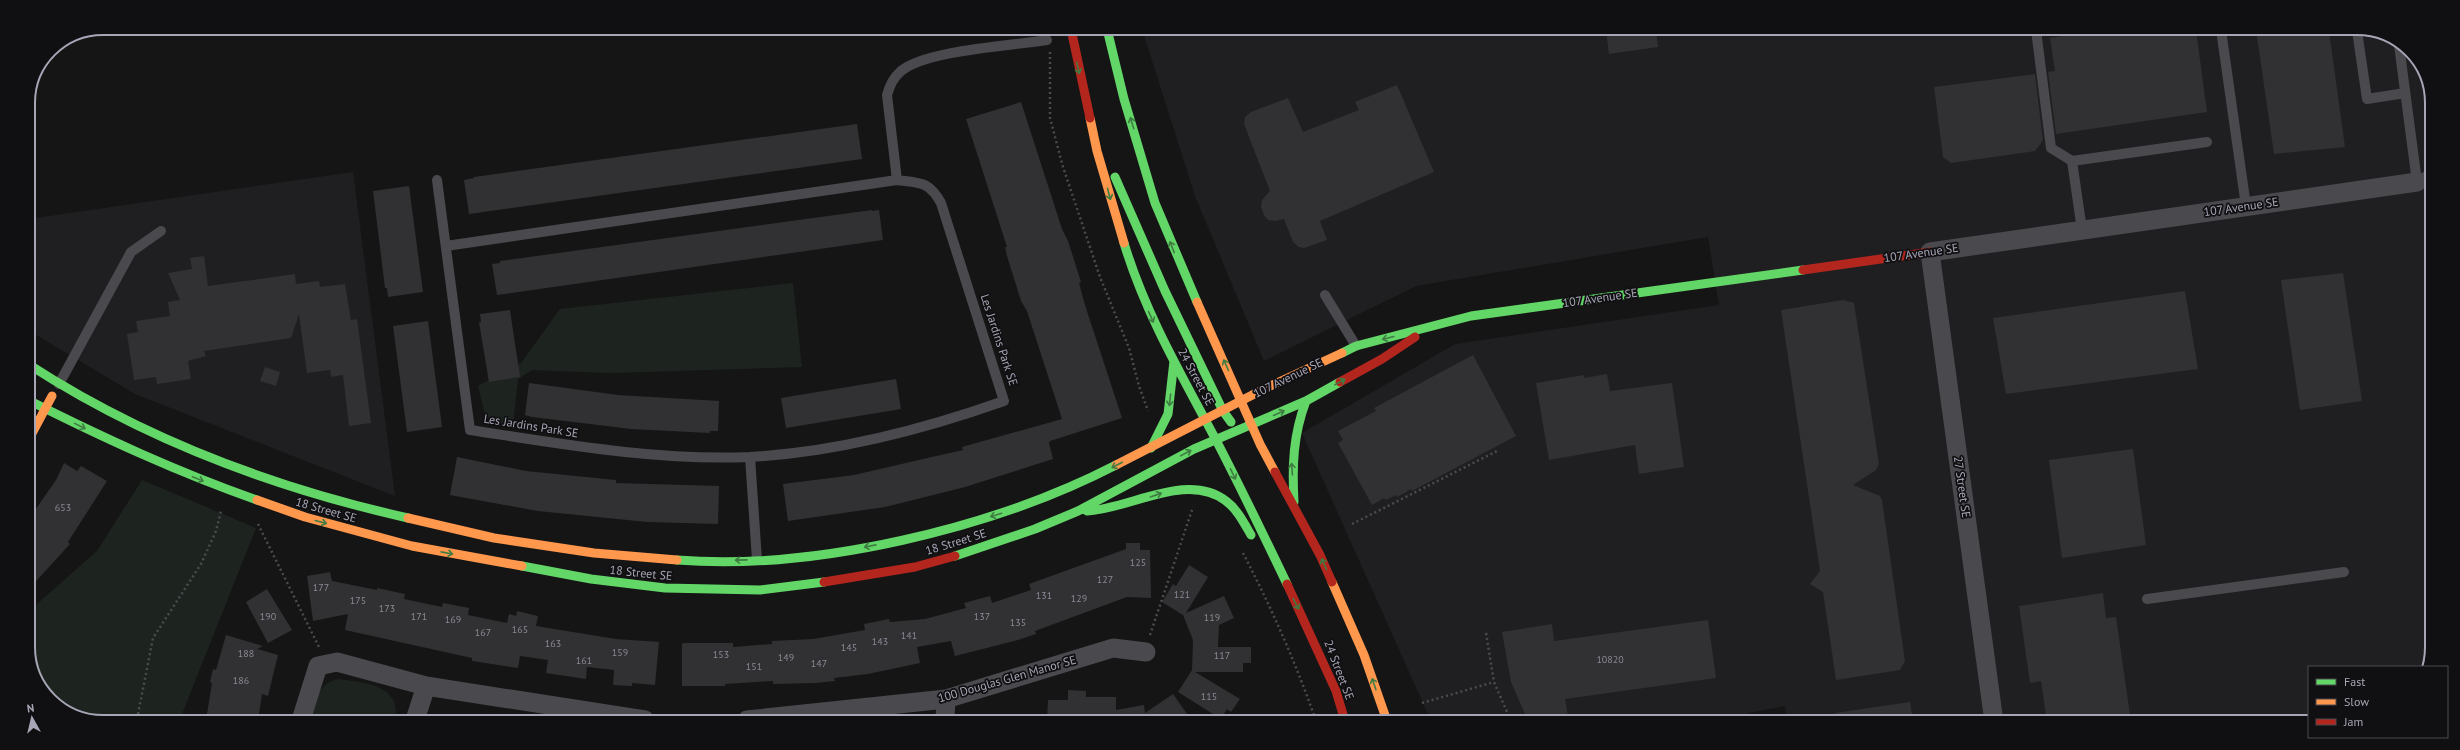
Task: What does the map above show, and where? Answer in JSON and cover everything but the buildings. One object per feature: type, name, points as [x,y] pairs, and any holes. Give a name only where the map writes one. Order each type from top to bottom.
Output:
[{"type":"main road","name":"24 Street SE","points":[[1072,35],[1097,151],[1132,270],[1152,320],[1216,440],[1314,639],[1336,691],[1343,715]]},
{"type":"main road","points":[[1108,35],[1124,99],[1155,202],[1178,260],[1252,426],[1320,555],[1355,633],[1385,715]]},
{"type":"main road","points":[[1097,151],[1118,182],[1165,291],[1223,411]]},
{"type":"main road","name":"107 Avenue SE","points":[[1241,401],[1356,346],[1478,315],[1751,279],[1930,252]]},
{"type":"main road","name":"107 Avenue SE","points":[[1252,426],[1306,401],[1382,359],[1426,329]]},
{"type":"main road","points":[[1151,448],[1168,414],[1174,361]]},
{"type":"main road","name":"18 Street SE","points":[[35,369],[59,384],[124,418],[206,455],[293,487],[380,512],[494,538],[594,553],[691,561],[757,560],[846,551],[952,528],[1002,513],[1086,481],[1241,401]]},
{"type":"main road","points":[[35,427],[59,384]]},
{"type":"main road","points":[[1294,508],[1291,462],[1295,434],[1306,401]]},
{"type":"main road","name":"18 Street SE","points":[[35,404],[126,449],[202,481],[305,518],[441,552],[591,580],[665,588],[760,590],[915,567],[971,551],[1078,511],[1194,449],[1252,426]]},
{"type":"main road","name":"24 Street SE","points":[[1223,411],[1230,422],[1252,426]]},
{"type":"main road","points":[[1078,511],[1101,512],[1169,491],[1199,488],[1212,492],[1226,501],[1284,580]]},
{"type":"street","name":"107 Avenue SE","points":[[1930,252],[2246,206],[2424,178]]},
{"type":"street","name":"27 Street SE","points":[[1930,252],[1993,715]]},
{"type":"street","name":"100 Douglas Glen Manor SE","points":[[795,715],[946,699],[1113,648],[1146,652]]},
{"type":"street","points":[[303,715],[318,666],[337,662],[426,686],[613,715]]},
{"type":"street","points":[[417,715],[426,686]]},
{"type":"street","points":[[945,715],[946,699]]},
{"type":"lane","points":[[2037,35],[2051,148],[2072,161],[2207,142]]},
{"type":"lane","points":[[2222,35],[2246,206]]},
{"type":"lane","points":[[2358,35],[2367,99],[2405,93]]},
{"type":"lane","points":[[897,180],[887,94],[891,82],[901,71],[930,57],[1047,40]]},
{"type":"lane","points":[[2400,51],[2405,93],[2424,178]]},
{"type":"lane","points":[[2072,161],[2082,230]]},
{"type":"lane","name":"Les Jardins Park SE","points":[[437,180],[470,430],[590,448],[687,456],[750,457],[808,452],[894,436],[954,419],[1004,401],[941,203],[934,191],[924,183],[897,180],[446,246]]},
{"type":"lane","points":[[59,384],[131,252],[161,231]]},
{"type":"lane","points":[[1325,295],[1356,346]]},
{"type":"lane","points":[[750,457],[757,560]]},
{"type":"lane","points":[[2147,599],[2344,572]]},
{"type":"path","points":[[1047,40],[1051,57],[1050,118],[1059,153],[1100,277],[1129,348],[1139,386],[1150,417]]},
{"type":"path","points":[[1352,524],[1499,450]]},
{"type":"path","points":[[1146,652],[1154,619],[1194,505]]},
{"type":"path","points":[[138,715],[153,638],[201,564],[216,531],[221,511]]},
{"type":"path","points":[[258,524],[327,664]]},
{"type":"path","points":[[1240,546],[1278,624],[1304,684],[1314,715]]},
{"type":"path","points":[[1486,633],[1494,682],[1508,715]]},
{"type":"path","points":[[1422,703],[1494,682]]},
{"type":"shaded area","points":[[1144,35],[2357,35],[2375,37],[2383,40],[2398,49],[2408,58],[2416,69],[2424,90],[2425,99],[2425,647],[2423,665],[2308,666],[2308,715],[1786,715],[1785,706],[1748,713],[1748,715],[1428,715],[1302,433],[1455,344],[1719,305],[1708,237],[1416,286],[1264,361],[1195,196]]},
{"type":"shaded area","points":[[353,172],[395,496],[135,394],[35,334],[35,218]]},
{"type":"shaded area","points":[[793,283],[802,367],[611,373],[532,370],[518,379],[513,426],[486,419],[478,386],[521,363],[560,309]]},
{"type":"shaded area","points":[[142,480],[256,528],[182,715],[103,715],[85,713],[65,704],[55,695],[44,681],[36,660],[35,606],[97,551]]},
{"type":"shaded area","points":[[338,679],[359,682],[369,684],[387,692],[393,699],[396,708],[395,715],[312,715],[318,694],[325,685]]},
{"type":"traffic: fast","points":[[1108,35],[1124,99],[1155,203],[1197,302]]},
{"type":"traffic: fast","points":[[1115,177],[1165,291],[1223,411],[1231,422]]},
{"type":"traffic: fast","points":[[1124,243],[1142,294],[1153,319],[1177,368],[1216,440],[1287,584]]},
{"type":"traffic: fast","points":[[1342,353],[1356,346],[1471,316],[1803,270]]},
{"type":"traffic: fast","points":[[1151,448],[1168,414],[1174,361]]},
{"type":"traffic: fast","points":[[35,368],[72,391],[117,415],[211,458],[259,476],[309,492],[408,518]]},
{"type":"traffic: fast","points":[[955,556],[1035,529],[1078,511],[1194,449],[1306,401],[1340,382]]},
{"type":"traffic: fast","points":[[1294,502],[1294,451],[1298,426],[1306,401]]},
{"type":"traffic: fast","points":[[35,403],[141,454],[198,478],[257,500]]},
{"type":"traffic: fast","points":[[677,560],[730,562],[787,559],[844,551],[902,540],[960,526],[1015,508],[1068,488],[1116,465]]},
{"type":"traffic: fast","points":[[1087,511],[1104,509],[1176,490],[1194,490],[1211,493],[1230,504],[1237,512],[1251,535]]},
{"type":"traffic: fast","points":[[522,566],[591,579],[665,588],[760,590],[824,582]]},
{"type":"traffic: slow","points":[[1090,118],[1097,151],[1124,243]]},
{"type":"traffic: slow","points":[[1197,302],[1260,444],[1275,472]]},
{"type":"traffic: slow","points":[[1116,465],[1266,388],[1342,353]]},
{"type":"traffic: slow","points":[[35,428],[52,396]]},
{"type":"traffic: slow","points":[[257,500],[305,517],[412,546],[522,566]]},
{"type":"traffic: slow","points":[[408,518],[494,538],[594,553],[677,560]]},
{"type":"traffic: slow","points":[[1332,582],[1364,655],[1385,715]]},
{"type":"traffic: jam","points":[[1072,35],[1090,118]]},
{"type":"traffic: jam","points":[[1803,270],[1930,252]]},
{"type":"traffic: jam","points":[[1340,382],[1382,359],[1415,337]]},
{"type":"traffic: jam","points":[[1275,472],[1320,555],[1332,582]]},
{"type":"traffic: jam","points":[[824,582],[915,567],[955,556]]},
{"type":"traffic: jam","points":[[1287,584],[1336,691],[1343,715]]}]
